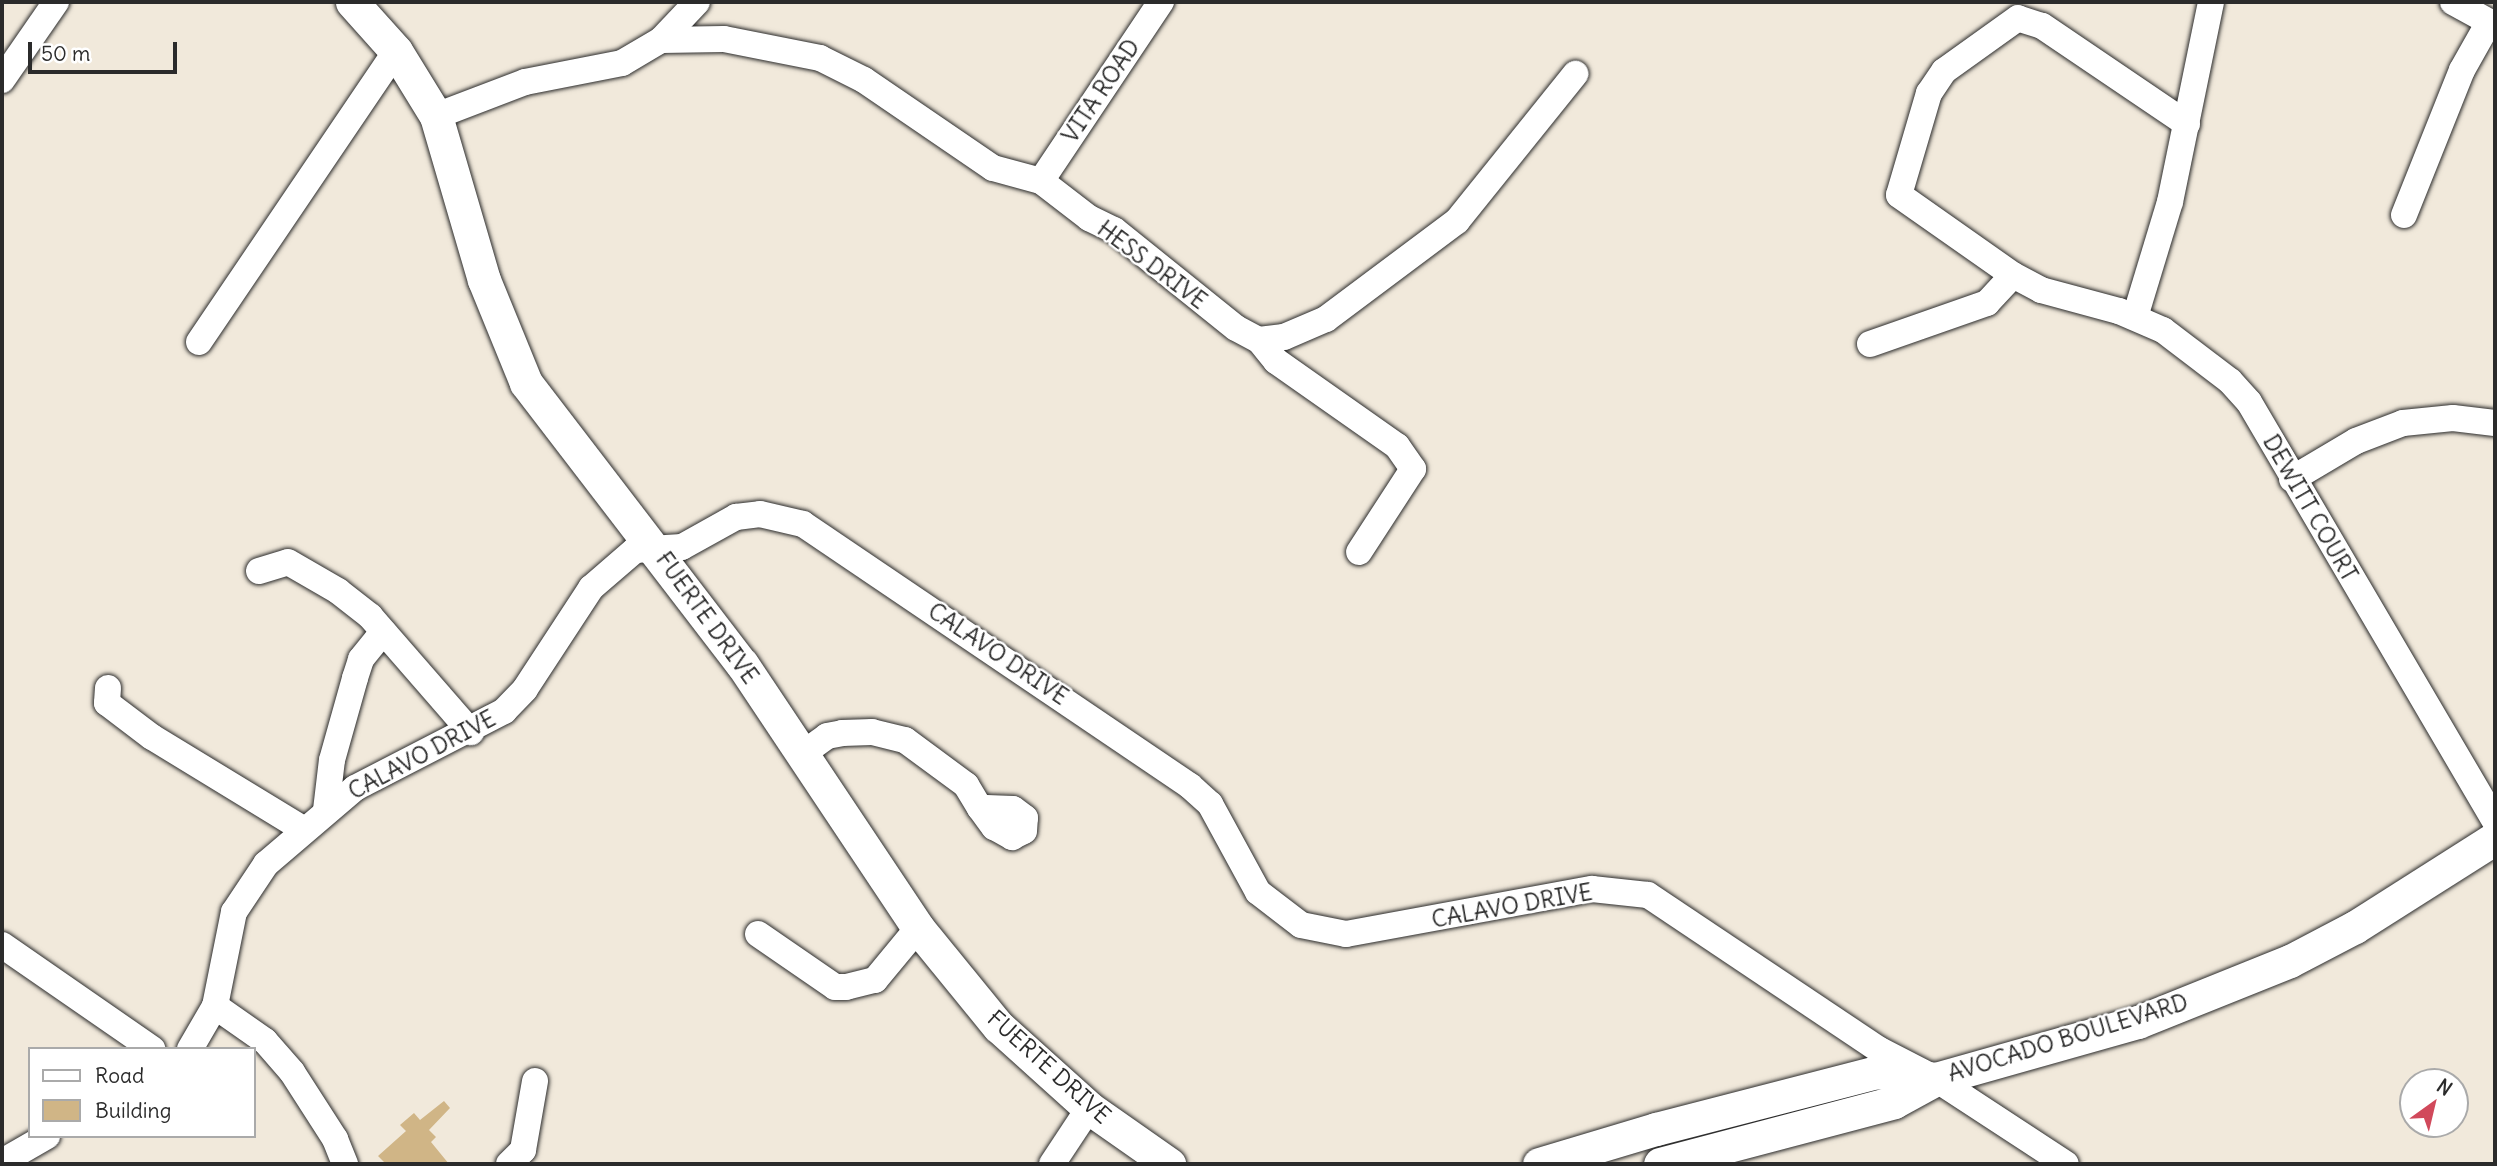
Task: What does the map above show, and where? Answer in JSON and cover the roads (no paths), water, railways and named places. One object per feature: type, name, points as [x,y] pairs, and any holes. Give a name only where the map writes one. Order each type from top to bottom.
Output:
[{"type":"main road","name":"FUERTE DRIVE","points":[[352,2],[396,51],[436,116],[484,280],[516,363],[571,445],[657,549],[918,928],[998,1026],[1089,1108],[1169,1164]]},
{"type":"main road","name":"AVOCADO BOULEVARD","points":[[1660,1164],[1894,1102],[1936,1079],[2138,1022],[2290,961],[2355,927],[2495,838]]},
{"type":"main road","name":"AVOCADO BOULEVARD","points":[[1539,1164],[1568,1153],[1876,1072],[1936,1079]]},
{"type":"street","points":[[2,80],[56,2]]},
{"type":"street","points":[[436,116],[525,82],[622,64],[661,40],[697,2]]},
{"type":"street","name":"VITA ROAD","points":[[1041,181],[1161,2]]},
{"type":"street","points":[[2135,317],[2170,202],[2211,2]]},
{"type":"street","points":[[2404,215],[2462,70],[2492,23],[2453,2]]},
{"type":"street","name":"DEWITT COURT","points":[[2187,124],[2042,26],[2018,18],[1944,71],[1929,93],[1899,195],[2013,275],[2042,290],[2135,317],[2187,345],[2230,381],[2249,402],[2292,480],[2495,821]]},
{"type":"street","name":"HESS DRIVE","points":[[661,40],[724,39],[820,58],[864,80],[993,168],[1041,181],[1088,218],[1114,230],[1236,328],[1259,340],[1276,361],[1397,446],[1413,469],[1359,552]]},
{"type":"street","points":[[199,342],[396,51]]},
{"type":"street","points":[[1259,340],[1284,337],[1326,319],[1457,220],[1575,74]]},
{"type":"street","points":[[1870,344],[1987,303],[2013,275]]},
{"type":"street","points":[[2292,480],[2356,442],[2403,423],[2454,418],[2495,423]]},
{"type":"street","name":"CALAVO DRIVE","points":[[191,1047],[215,1006],[241,895],[266,863],[303,829],[355,788],[471,732],[504,711],[525,689],[591,589],[635,550],[682,547],[736,517],[760,514],[803,524],[1190,786],[1210,804],[1258,892],[1301,925],[1346,934],[1592,889],[1648,895],[1878,1049],[1936,1079],[2066,1164]]},
{"type":"street","points":[[259,571],[288,562],[338,591],[383,632],[471,732]]},
{"type":"street","points":[[326,810],[332,760],[361,659],[383,632]]},
{"type":"street","points":[[108,688],[107,703],[152,737],[303,829]]},
{"type":"street","points":[[801,755],[827,736],[857,731],[887,734],[922,748],[966,785],[980,808]]},
{"type":"street","points":[[758,934],[835,986],[846,988],[875,980],[918,928]]},
{"type":"street","points":[[2,946],[149,1047]]},
{"type":"street","points":[[215,1006],[265,1041],[292,1072],[335,1139],[345,1164]]},
{"type":"street","points":[[509,1164],[523,1150],[535,1081]]},
{"type":"street","points":[[1052,1164],[1089,1108]]},
{"type":"street","points":[[2,1161],[43,1138]]}]
